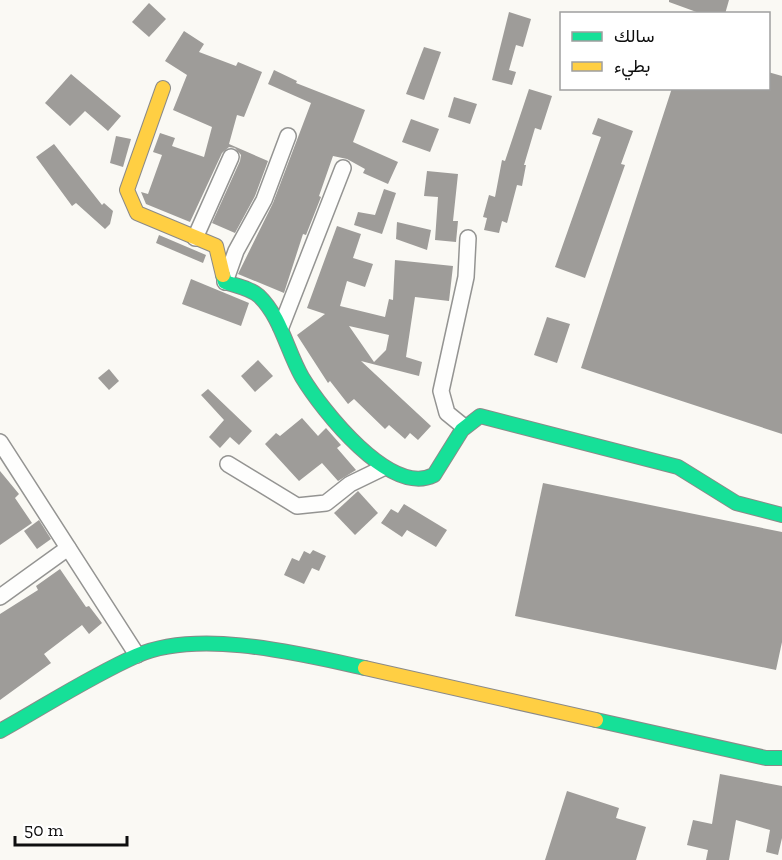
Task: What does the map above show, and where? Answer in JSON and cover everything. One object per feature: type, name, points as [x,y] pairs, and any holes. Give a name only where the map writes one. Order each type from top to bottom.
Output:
[{"type":"street","points":[[163,88],[127,190],[137,213],[216,246],[225,282]]},
{"type":"street","points":[[225,282],[236,251],[264,200],[288,136]]},
{"type":"street","points":[[195,238],[231,157]]},
{"type":"street","points":[[281,327],[343,168]]},
{"type":"street","points":[[463,426],[447,413],[441,391],[466,277],[468,238]]},
{"type":"street","points":[[225,282],[258,295],[281,327],[287,348],[322,405],[383,468],[415,481],[429,478],[441,466],[463,426],[480,416],[678,467],[736,503],[782,515]]},
{"type":"street","points":[[0,443],[137,655]]},
{"type":"street","points":[[228,464],[297,506],[326,503],[350,484],[383,468]]},
{"type":"street","points":[[0,597],[68,548]]},
{"type":"street","points":[[0,731],[137,655],[171,646],[205,644],[258,648],[372,670],[609,725],[766,758],[782,758]]},
{"type":"building","points":[[669,0],[729,0],[726,12],[696,12],[669,2]]},
{"type":"building","points":[[149,3],[166,19],[149,37],[132,22]]},
{"type":"building","points":[[509,12],[531,19],[523,47],[516,45],[509,70],[516,72],[512,85],[492,80]]},
{"type":"building","points":[[184,31],[204,44],[199,52],[236,66],[238,62],[262,72],[244,117],[237,115],[229,144],[268,161],[255,196],[235,233],[212,223],[240,161],[241,155],[235,148],[229,147],[222,153],[190,222],[146,204],[141,192],[148,194],[162,155],[153,152],[160,133],[175,138],[172,146],[204,157],[212,127],[173,110],[187,75],[165,61]]},
{"type":"building","points":[[424,47],[441,52],[424,100],[406,94]]},
{"type":"building","points":[[274,70],[297,81],[296,83],[365,110],[353,142],[398,162],[388,184],[363,173],[365,169],[347,159],[333,156],[319,196],[321,197],[306,235],[303,234],[284,293],[238,274],[273,203],[311,103],[268,84]]},
{"type":"building","points":[[770,73],[782,76],[782,434],[581,368],[671,90],[770,90]]},
{"type":"building","points":[[71,74],[121,116],[108,131],[85,111],[70,126],[45,103]]},
{"type":"building","points":[[529,89],[552,96],[541,130],[535,128],[524,165],[526,165],[522,186],[517,185],[507,223],[502,221],[499,233],[484,230],[487,218],[483,217],[489,195],[495,197],[502,160],[505,161]]},
{"type":"building","points":[[454,97],[477,104],[470,124],[448,117]]},
{"type":"building","points":[[598,118],[633,131],[621,164],[625,165],[585,278],[555,267],[601,137],[592,134]]},
{"type":"building","points":[[411,119],[439,129],[430,152],[402,142]]},
{"type":"building","points":[[116,136],[131,139],[123,167],[110,163]]},
{"type":"building","points":[[54,144],[102,205],[104,203],[113,211],[110,224],[105,229],[76,203],[72,206],[36,157]]},
{"type":"building","points":[[427,171],[458,174],[453,221],[458,221],[456,242],[435,240],[438,197],[424,196]]},
{"type":"building","points":[[384,189],[396,193],[382,234],[354,225],[358,212],[375,215]]},
{"type":"building","points":[[397,222],[431,230],[427,250],[396,239]]},
{"type":"building","points":[[337,226],[361,234],[353,258],[373,264],[365,287],[347,281],[340,306],[385,317],[389,299],[393,300],[395,260],[453,266],[449,301],[415,297],[406,357],[422,362],[419,376],[361,361],[431,426],[418,440],[410,433],[405,439],[389,425],[385,429],[354,399],[348,404],[330,381],[328,383],[297,335],[325,314],[307,308]],"holes":[[[349,326],[389,335],[386,350],[374,362]]]},
{"type":"building","points":[[159,235],[206,255],[203,263],[156,243]]},
{"type":"building","points":[[191,279],[249,303],[241,326],[182,304]]},
{"type":"building","points":[[547,317],[570,324],[557,363],[534,355]]},
{"type":"building","points":[[258,360],[273,376],[255,392],[241,376]]},
{"type":"building","points":[[109,369],[119,381],[109,390],[98,378]]},
{"type":"building","points":[[208,389],[252,431],[239,445],[230,437],[220,448],[209,437],[224,420],[201,395]]},
{"type":"building","points":[[302,418],[318,436],[326,428],[341,445],[337,448],[356,470],[338,481],[322,463],[299,481],[265,444],[276,433],[280,436]]},
{"type":"building","points":[[0,471],[19,494],[15,498],[32,523],[0,545]]},
{"type":"building","points":[[543,483],[782,532],[782,642],[776,670],[515,616]]},
{"type":"building","points":[[358,491],[378,513],[355,535],[334,513]]},
{"type":"building","points":[[404,504],[447,530],[436,547],[407,530],[402,537],[381,523],[391,509],[398,513]]},
{"type":"building","points":[[39,520],[51,539],[37,549],[24,531]]},
{"type":"building","points":[[313,550],[326,556],[319,571],[312,568],[304,584],[284,575],[292,558],[299,561],[304,551],[310,554]]},
{"type":"building","points":[[60,569],[86,607],[89,606],[102,623],[89,634],[82,625],[44,654],[51,663],[0,700],[0,614],[38,590],[36,586]]},
{"type":"building","points":[[720,774],[782,786],[782,838],[778,855],[766,852],[770,830],[736,820],[729,860],[706,860],[708,850],[687,845],[693,820],[712,824]]},
{"type":"building","points":[[567,791],[619,808],[616,818],[646,827],[636,860],[545,860]]},
{"type":"traffic: fast","points":[[223,275],[225,282],[251,291],[267,304],[302,377],[325,409],[359,447],[398,474],[417,478],[434,475],[462,430],[480,416],[678,467],[736,503],[782,515]]},
{"type":"traffic: fast","points":[[0,731],[101,673],[136,656],[161,648],[189,644],[250,646],[365,668]]},
{"type":"traffic: fast","points":[[596,720],[766,758],[782,758]]},
{"type":"traffic: slow","points":[[163,88],[127,190],[137,213],[216,246],[223,275]]},
{"type":"traffic: slow","points":[[365,668],[596,720]]}]
